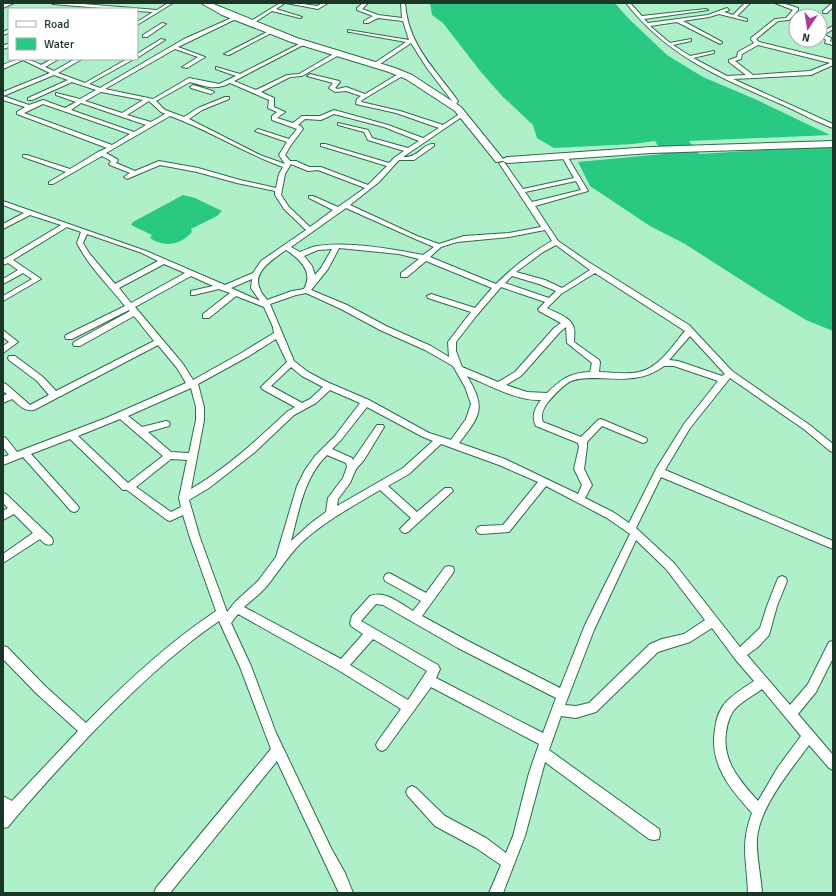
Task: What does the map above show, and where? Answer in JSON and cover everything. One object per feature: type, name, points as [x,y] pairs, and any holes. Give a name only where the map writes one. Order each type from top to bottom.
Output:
[{"type":"highway","points":[[3,6],[10,3]]},
{"type":"main road","points":[[211,4],[236,17],[303,43],[402,74],[453,105],[463,114],[503,161],[651,150],[833,144]]},
{"type":"street","points":[[53,3],[97,8],[118,8],[126,3]]},
{"type":"street","points":[[138,10],[149,3]]},
{"type":"street","points":[[138,23],[171,3]]},
{"type":"street","points":[[250,22],[283,3]]},
{"type":"street","points":[[288,3],[318,8],[326,3]]},
{"type":"street","points":[[366,3],[359,9],[377,16],[404,20]]},
{"type":"street","points":[[403,3],[404,20],[410,41],[454,101],[453,105]]},
{"type":"street","points":[[628,3],[647,25],[689,58],[727,78],[833,126]]},
{"type":"street","points":[[734,17],[748,3]]},
{"type":"street","points":[[757,3],[766,3]]},
{"type":"street","points":[[777,3],[789,4],[796,9],[786,19],[777,20],[752,39],[757,43],[833,62]]},
{"type":"street","points":[[828,3],[833,4]]},
{"type":"street","points":[[647,25],[719,12],[727,8]]},
{"type":"street","points":[[138,10],[156,11]]},
{"type":"street","points":[[272,10],[300,17]]},
{"type":"street","points":[[640,18],[706,10]]},
{"type":"street","points":[[719,12],[745,20]]},
{"type":"street","points":[[366,22],[377,16]]},
{"type":"street","points":[[66,110],[175,47],[236,17]]},
{"type":"street","points":[[144,19],[152,21]]},
{"type":"street","points":[[677,20],[720,43]]},
{"type":"street","points":[[145,36],[164,24],[158,22]]},
{"type":"street","points":[[833,27],[820,35],[829,39],[827,42],[833,44]]},
{"type":"street","points":[[228,54],[273,31]]},
{"type":"street","points":[[350,31],[410,41]]},
{"type":"street","points":[[138,35],[154,37]]},
{"type":"street","points":[[138,55],[163,40]]},
{"type":"street","points":[[670,44],[690,40]]},
{"type":"street","points":[[375,65],[410,41]]},
{"type":"street","points":[[123,115],[190,80],[216,87],[241,76],[303,43]]},
{"type":"street","points":[[752,76],[744,69],[731,62],[740,57],[740,53],[757,43]]},
{"type":"street","points":[[175,47],[202,57],[185,67]]},
{"type":"street","points":[[143,52],[160,56]]},
{"type":"street","points":[[689,58],[712,52]]},
{"type":"street","points":[[258,92],[289,76],[300,75],[337,54]]},
{"type":"street","points":[[3,67],[20,60]]},
{"type":"street","points":[[25,60],[53,73],[100,90],[151,100],[160,109],[169,114],[185,119],[258,156],[287,165],[294,162],[308,169],[319,168],[369,187]]},
{"type":"street","points":[[40,67],[54,60]]},
{"type":"street","points":[[3,94],[53,73],[77,60]]},
{"type":"street","points":[[86,84],[129,60]]},
{"type":"street","points":[[727,78],[811,73],[833,62]]},
{"type":"street","points":[[218,68],[241,76]]},
{"type":"street","points":[[402,74],[360,99],[358,103],[392,110],[443,127]]},
{"type":"street","points":[[310,76],[337,82],[332,88],[337,91],[346,89],[366,96]]},
{"type":"street","points":[[30,99],[72,80]]},
{"type":"street","points":[[230,81],[272,98],[271,108],[282,112],[275,116],[275,120],[294,125],[300,129],[290,141],[282,155],[287,165],[278,190],[278,195],[286,208],[310,230]]},
{"type":"street","points":[[182,83],[211,92]]},
{"type":"street","points":[[58,94],[150,124]]},
{"type":"street","points":[[3,98],[29,107]]},
{"type":"street","points":[[185,119],[200,109],[227,98]]},
{"type":"street","points":[[111,147],[19,113],[42,102],[135,134]]},
{"type":"street","points":[[294,125],[304,117],[321,118],[334,112],[386,126],[423,140]]},
{"type":"street","points":[[51,183],[169,114]]},
{"type":"street","points":[[463,114],[407,150],[389,165],[377,181],[264,263],[256,275],[255,288],[267,305],[278,327],[278,334],[291,363],[305,374],[366,402],[426,435],[502,462],[544,481],[610,515],[633,531],[670,566],[739,655],[808,737],[833,764]]},
{"type":"street","points":[[340,124],[366,131],[370,139],[407,150]]},
{"type":"street","points":[[258,131],[290,141]]},
{"type":"street","points":[[322,145],[389,165]]},
{"type":"street","points":[[397,158],[412,159],[432,145]]},
{"type":"street","points":[[100,153],[115,160],[112,164],[134,173]]},
{"type":"street","points":[[25,156],[70,171]]},
{"type":"street","points":[[530,205],[585,191],[564,157]]},
{"type":"street","points":[[503,161],[520,191],[556,242],[595,270],[667,314],[690,331],[726,376]]},
{"type":"street","points":[[127,177],[134,173],[161,164],[177,168],[198,170],[239,182],[278,190]]},
{"type":"street","points":[[520,191],[578,179]]},
{"type":"street","points":[[311,196],[439,246]]},
{"type":"street","points":[[3,203],[163,261],[235,293],[267,305],[309,288],[324,269],[337,246]]},
{"type":"street","points":[[3,227],[30,212]]},
{"type":"street","points":[[6,261],[66,225]]},
{"type":"street","points":[[404,275],[439,246],[465,238],[510,235],[546,228]]},
{"type":"street","points":[[84,232],[80,240],[81,247],[113,288],[193,383],[200,407],[200,420],[185,504],[195,538],[224,617],[245,666],[271,736],[346,893]]},
{"type":"street","points":[[453,444],[474,412],[475,404],[450,348],[452,342],[477,310],[510,273],[537,253],[556,242]]},
{"type":"street","points":[[299,255],[317,248],[337,246],[399,252],[425,258],[499,286],[551,301]]},
{"type":"street","points":[[286,247],[299,255],[311,270],[309,288]]},
{"type":"street","points":[[3,299],[37,280],[24,270],[6,261]]},
{"type":"street","points":[[113,288],[163,261]]},
{"type":"street","points":[[3,282],[24,270]]},
{"type":"street","points":[[594,375],[596,362],[571,343],[570,330],[566,323],[542,309],[561,292],[595,270]]},
{"type":"street","points":[[77,344],[190,273]]},
{"type":"street","points":[[510,273],[553,286],[561,289],[561,292]]},
{"type":"street","points":[[194,293],[223,287],[256,275]]},
{"type":"street","points":[[309,288],[428,348],[457,366],[524,394],[542,397],[548,396]]},
{"type":"street","points":[[206,316],[235,293]]},
{"type":"street","points":[[431,296],[477,310]]},
{"type":"street","points":[[69,337],[132,309]]},
{"type":"street","points":[[500,385],[518,374],[557,330],[566,323]]},
{"type":"street","points":[[582,441],[537,422],[537,416],[541,405],[548,396],[569,378],[594,375],[631,376],[657,368],[690,331]]},
{"type":"street","points":[[3,333],[14,342],[3,350]]},
{"type":"street","points":[[3,461],[122,415],[193,383],[253,351],[278,334]]},
{"type":"street","points":[[3,386],[29,408],[158,342]]},
{"type":"street","points":[[12,358],[43,382],[55,396]]},
{"type":"street","points":[[291,363],[265,387],[302,407]]},
{"type":"street","points":[[662,363],[675,363],[726,376],[808,428],[833,449]]},
{"type":"street","points":[[496,893],[519,836],[544,746],[589,629],[659,472],[687,426],[726,376]]},
{"type":"street","points":[[72,435],[122,485],[130,487],[170,517],[206,485],[252,450],[291,413],[317,398],[329,386]]},
{"type":"street","points":[[3,400],[13,395]]},
{"type":"street","points":[[280,560],[302,486],[318,458],[366,402]]},
{"type":"street","points":[[122,415],[169,456],[193,457]]},
{"type":"street","points":[[582,441],[601,422],[643,440]]},
{"type":"street","points":[[141,431],[166,424]]},
{"type":"street","points":[[331,514],[333,498],[347,480],[352,467],[364,456],[371,439],[380,427]]},
{"type":"street","points":[[3,440],[74,508]]},
{"type":"street","points":[[3,822],[86,731],[164,654],[200,627],[224,617],[236,608],[262,584],[280,560],[303,536],[331,514],[406,471],[440,440]]},
{"type":"street","points":[[580,499],[587,485],[579,470],[583,447],[582,441]]},
{"type":"street","points":[[326,450],[349,461],[352,467]]},
{"type":"street","points":[[130,487],[169,456]]},
{"type":"street","points":[[659,472],[833,544]]},
{"type":"street","points":[[481,530],[506,529],[544,481]]},
{"type":"street","points":[[381,485],[417,518]]},
{"type":"street","points":[[405,529],[448,491]]},
{"type":"street","points":[[3,497],[48,540]]},
{"type":"street","points":[[3,516],[15,509]]},
{"type":"street","points":[[3,559],[40,534]]},
{"type":"street","points":[[415,617],[449,570]]},
{"type":"street","points":[[389,578],[427,599]]},
{"type":"street","points":[[739,655],[758,640],[765,631],[772,606],[782,581]]},
{"type":"street","points":[[382,745],[434,671],[433,668],[354,621],[374,599],[385,600],[457,641],[563,695]]},
{"type":"street","points":[[236,608],[342,666],[409,707]]},
{"type":"street","points":[[557,710],[576,712],[592,708],[654,648],[662,644],[686,638],[713,621]]},
{"type":"street","points":[[342,666],[372,632]]},
{"type":"street","points":[[790,715],[812,688],[833,646]]},
{"type":"street","points":[[3,651],[41,690],[86,731]]},
{"type":"street","points":[[429,680],[544,746],[654,834]]},
{"type":"street","points":[[759,812],[728,773],[721,760],[718,745],[720,731],[726,713],[732,705],[762,682]]},
{"type":"street","points":[[754,893],[751,838],[753,826],[759,812],[790,760],[808,737]]},
{"type":"street","points":[[161,893],[278,750]]},
{"type":"street","points":[[412,792],[440,820],[481,843],[508,862]]},
{"type":"street","points":[[3,802],[13,810]]},
{"type":"water","points":[[430,3],[615,3],[628,18],[667,55],[703,77],[757,100],[830,135],[689,141],[699,154],[833,146],[833,331],[806,320],[685,244],[650,226],[590,186],[578,162],[663,154],[655,141],[633,144],[554,148],[537,138],[533,125],[502,96],[481,72],[443,23],[432,15]]},
{"type":"water","points":[[183,195],[195,198],[222,211],[217,216],[191,229],[192,232],[182,240],[172,244],[156,241],[150,238],[152,235],[131,225],[133,222]]}]
